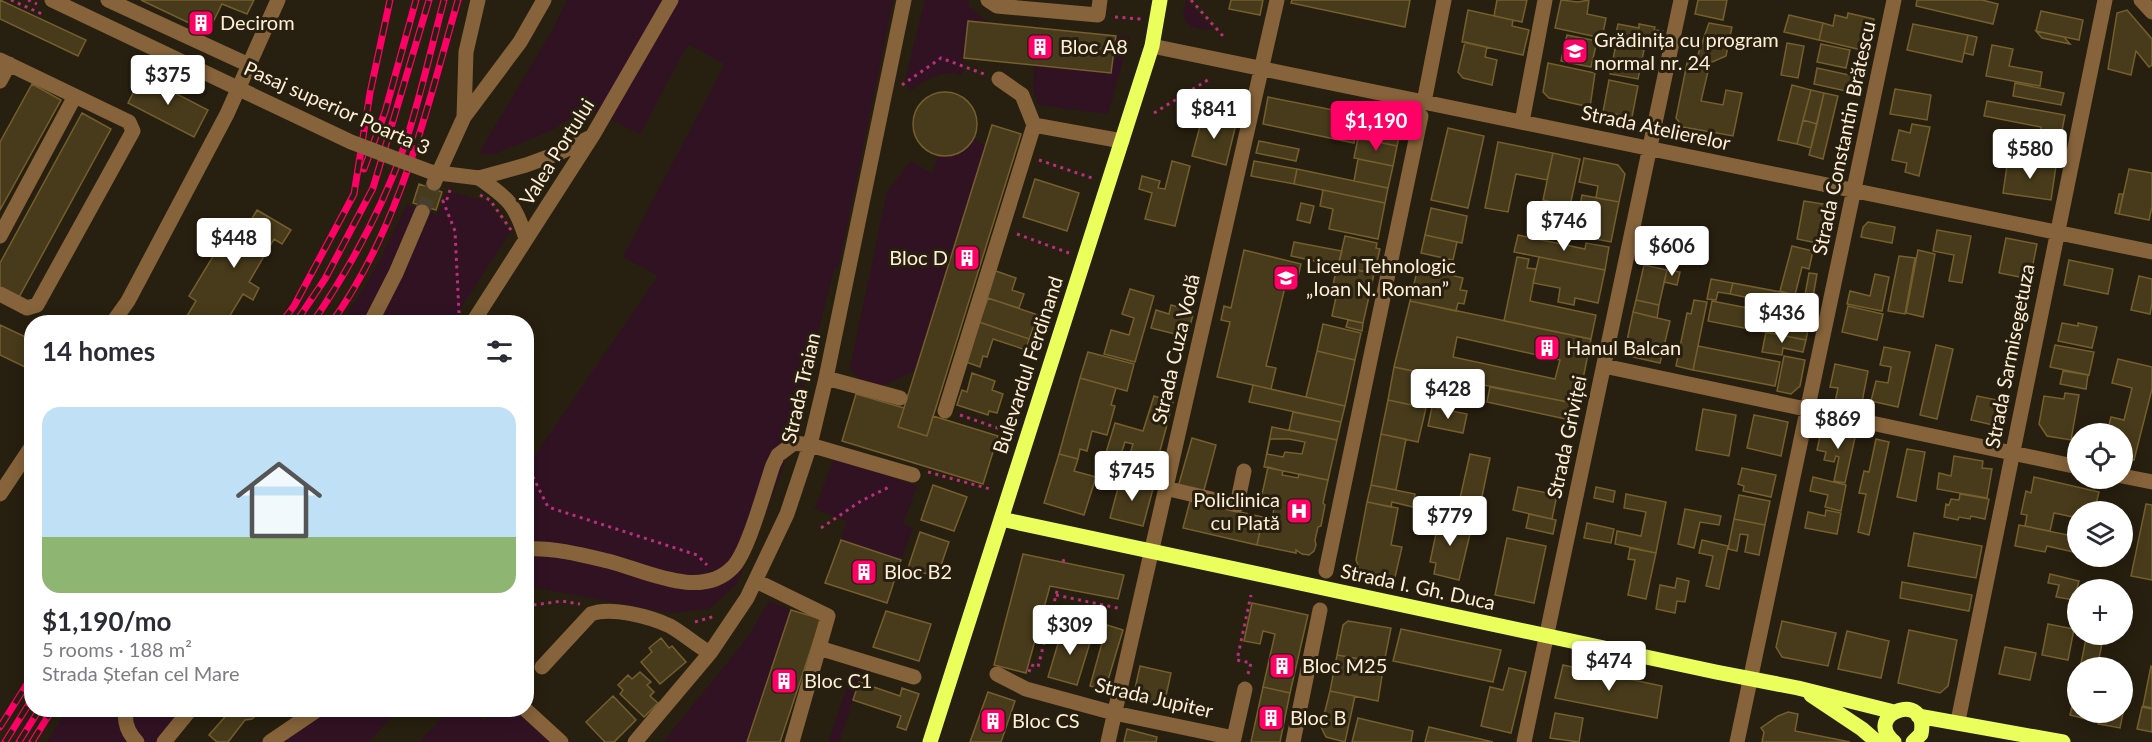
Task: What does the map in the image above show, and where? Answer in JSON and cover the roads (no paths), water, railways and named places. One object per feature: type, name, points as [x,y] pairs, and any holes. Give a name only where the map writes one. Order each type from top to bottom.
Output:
[{"type":"main road","name":"Bulevardul Ferdinand","points":[[930,742],[1152,46],[1160,0]]},
{"type":"main road","name":"Strada I. Gh. Duca","points":[[1001,519],[1798,688],[1894,712],[1904,709],[1918,716]]},
{"type":"main road","points":[[1798,688],[1886,739],[1887,721],[1894,712]]},
{"type":"main road","name":"Strada I. Gh. Duca","points":[[1825,694],[1886,739]]},
{"type":"main road","points":[[1918,716],[1958,721],[2063,742]]},
{"type":"main road","points":[[1916,740],[1922,724],[1918,716]]},
{"type":"main road","points":[[1916,740],[1958,721]]},
{"type":"street","name":"Pasaj superior Poarta 3","points":[[52,0],[351,142],[431,172],[479,178],[559,153],[593,135]]},
{"type":"street","points":[[108,0],[249,65]]},
{"type":"street","points":[[118,315],[128,300],[227,114],[278,0]]},
{"type":"street","points":[[464,117],[466,52],[478,0]]},
{"type":"street","points":[[438,185],[464,117],[520,42],[544,0]]},
{"type":"street","name":"Valea Portului","points":[[469,315],[526,239],[593,135],[671,0]]},
{"type":"street","name":"Strada Traian","points":[[635,742],[710,653],[756,581],[787,513],[810,445],[826,378],[904,0]]},
{"type":"street","points":[[988,0],[997,6],[1099,8]]},
{"type":"street","name":"Strada Cuza Vodă","points":[[1108,742],[1277,0]]},
{"type":"street","points":[[1326,571],[1444,0]]},
{"type":"street","points":[[1521,122],[1545,0]]},
{"type":"street","name":"Strada Griviței","points":[[1524,742],[1681,0]]},
{"type":"street","name":"Strada Constantin Brătescu","points":[[1737,742],[1894,0]]},
{"type":"street","name":"Strada Sarmisegetuza","points":[[1958,721],[2105,0]]},
{"type":"street","points":[[2141,0],[2152,12]]},
{"type":"street","name":"Strada Atelierelor","points":[[1152,46],[1261,68],[1422,109],[1521,122],[2152,252]]},
{"type":"street","points":[[0,81],[5,62],[129,122],[133,131],[37,305],[27,308],[0,294]]},
{"type":"street","points":[[945,411],[1034,125],[1022,95],[999,79]]},
{"type":"street","points":[[0,236],[75,96]]},
{"type":"street","points":[[1034,125],[1122,141]]},
{"type":"street","name":"Pasaj superior Poarta 3","points":[[479,178],[500,192],[516,209],[515,224],[526,239]]},
{"type":"street","points":[[375,315],[396,273],[422,212]]},
{"type":"street","points":[[1604,366],[2067,465]]},
{"type":"street","points":[[826,378],[900,398]]},
{"type":"street","points":[[534,550],[608,561],[675,581],[701,582],[719,578],[734,567],[746,544],[773,465],[778,455],[794,443],[810,445],[913,475]]},
{"type":"street","points":[[0,494],[24,458]]},
{"type":"street","points":[[1166,488],[1237,505],[1244,471]]},
{"type":"street","points":[[2133,478],[2152,482]]},
{"type":"street","points":[[756,581],[828,616],[792,742]]},
{"type":"street","points":[[542,667],[591,614],[602,610],[645,618],[669,626],[710,653]]},
{"type":"street","points":[[1293,742],[1320,610]]},
{"type":"street","points":[[819,648],[914,677]]},
{"type":"street","name":"Strada Jupiter","points":[[997,674],[1026,689],[1114,713],[1234,738],[1245,689]]},
{"type":"street","points":[[126,717],[127,726],[136,742]]},
{"type":"street","points":[[164,742],[184,717]]},
{"type":"street","points":[[270,742],[307,717]]},
{"type":"street","points":[[533,717],[561,742]]},
{"type":"tunnel","points":[[422,212],[434,183]]},
{"type":"railway","points":[[287,315],[354,194],[370,93],[390,0]]},
{"type":"railway","points":[[364,169],[385,112],[416,0]]},
{"type":"railway","points":[[301,315],[325,279],[373,188],[429,0]]},
{"type":"railway","points":[[318,315],[340,281],[386,193],[415,111],[444,0]]},
{"type":"railway","points":[[337,315],[376,247],[409,167],[458,0]]},
{"type":"railway","points":[[0,727],[24,689]]},
{"type":"railway","points":[[5,742],[24,712]]},
{"type":"railway","points":[[19,742],[35,717]]},
{"type":"railway","points":[[32,742],[48,717]]},
{"type":"place","name":"Decirom","points":[[201,23]]},
{"type":"place","name":"Bloc A8","points":[[1040,47]]},
{"type":"place","name":"Grădinița cu program normal nr. 24","points":[[1575,51]]},
{"type":"place","name":"Bloc D","points":[[967,258]]},
{"type":"place","name":"Liceul Tehnologic „Ioan N. Roman”","points":[[1286,278]]},
{"type":"place","name":"Hanul Balcan","points":[[1547,348]]},
{"type":"place","name":"Policlinica cu Plată","points":[[1299,511]]},
{"type":"place","name":"Bloc B2","points":[[864,572]]},
{"type":"place","name":"Bloc M25","points":[[1282,666]]},
{"type":"place","name":"Bloc C1","points":[[784,681]]},
{"type":"place","name":"Bloc B","points":[[1271,718]]},
{"type":"place","name":"Bloc CS","points":[[993,721]]}]
